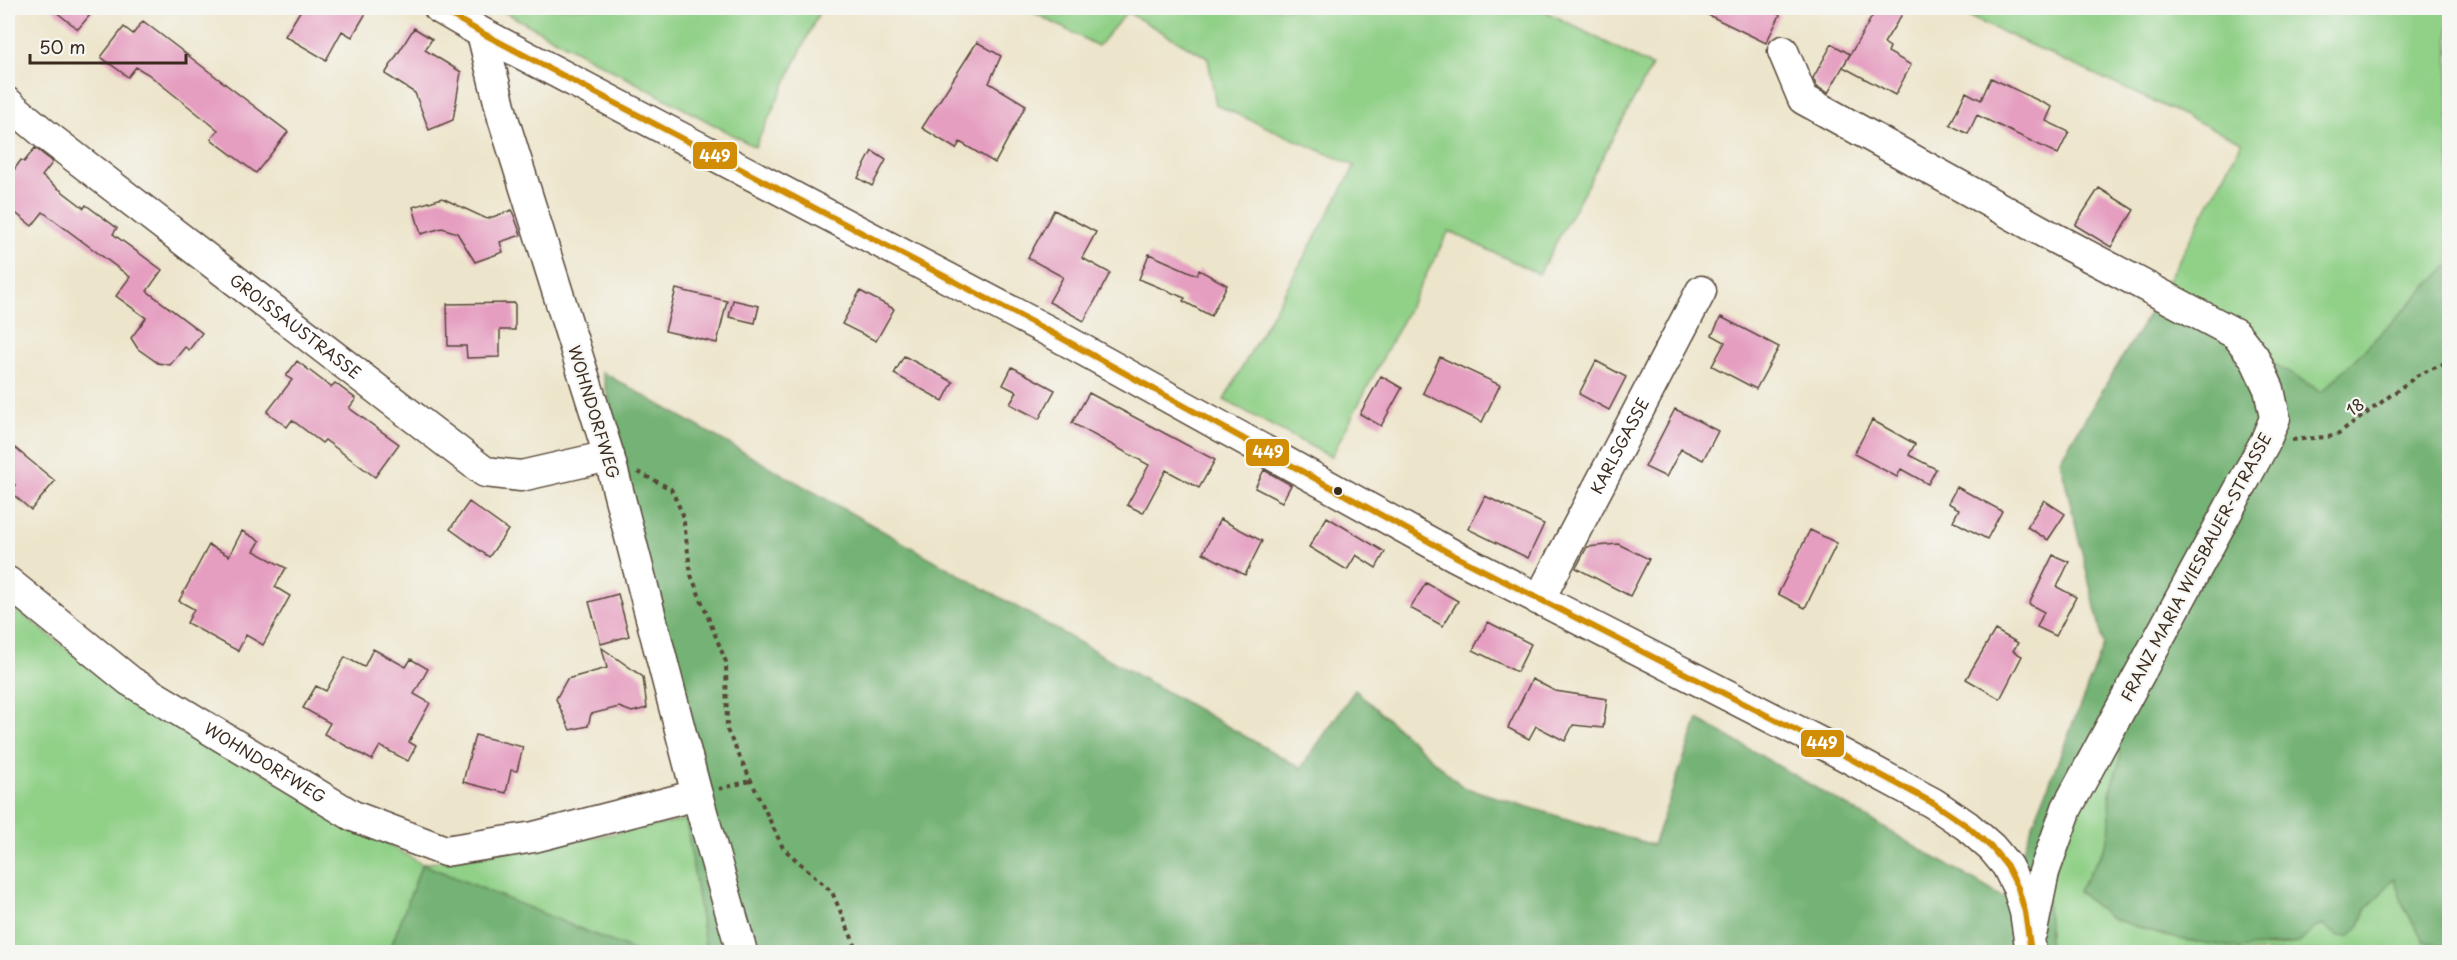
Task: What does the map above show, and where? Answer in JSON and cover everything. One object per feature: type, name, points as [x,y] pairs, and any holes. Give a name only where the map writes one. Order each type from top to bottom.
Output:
[{"type":"street","points":[[439,8],[482,33],[999,305],[1225,427],[1455,556],[1823,744],[1933,803],[1967,826],[1992,848],[2007,867],[2018,888],[2030,947]]},
{"type":"street","name":"WOHNDORFWEG","points":[[482,33],[503,118],[609,456],[697,795],[742,952]]},
{"type":"street","name":"FRANZ MARIA WIESBAUER-STRASSE","points":[[1783,51],[1803,99],[2056,239],[2236,334],[2254,357],[2269,389],[2275,418],[2265,442],[2067,808],[2044,872],[2030,947]]},
{"type":"street","name":"GROISSAUSTRASSE","points":[[8,103],[46,135],[485,472],[521,476],[609,456]]},
{"type":"street","name":"KARLSGASSE","points":[[1539,600],[1701,291]]},
{"type":"street","name":"WOHNDORFWEG","points":[[8,582],[130,681],[353,816],[445,851],[534,837],[697,795]]},
{"type":"path","name":"18","points":[[2265,442],[2336,436],[2418,375],[2450,361]]},
{"type":"path","points":[[609,456],[670,489],[683,515],[691,575],[726,662],[727,730],[783,848],[832,892],[858,952]]},
{"type":"path","points":[[697,795],[750,781]]},
{"type":"green space","points":[[497,8],[821,8],[755,147]]},
{"type":"green space","points":[[1025,8],[1539,8],[1652,66],[1539,274],[1449,231],[1331,457],[1224,400],[1355,166],[1216,105],[1208,58],[1127,12],[1098,46]]},
{"type":"green space","points":[[1950,8],[2449,8],[2449,265],[2322,393],[2159,297],[2242,142]]},
{"type":"green space","points":[[2449,265],[2449,952],[2448,948],[2424,941],[2405,909],[2394,879],[2366,909],[2360,925],[2350,936],[2338,936],[2323,924],[2315,928],[2299,943],[2239,948],[2178,939],[2109,917],[2078,891],[2100,856],[2109,834],[2110,794],[2120,759],[2119,748],[2114,745],[2079,804],[2046,893],[2050,952],[706,952],[686,820],[706,816],[602,372],[1301,768],[1355,690],[1463,787],[1653,845],[1698,719],[2004,898],[2104,645],[2060,460],[2159,297],[2322,392]]},
{"type":"green space","points":[[12,606],[105,679],[422,864],[389,952],[8,952],[8,611]]},
{"type":"green space","points":[[2113,745],[2119,748],[2120,759],[2110,794],[2109,834],[2100,856],[2078,891],[2109,917],[2200,943],[2274,947],[2298,943],[2323,924],[2338,936],[2360,925],[2366,909],[2394,878],[2405,909],[2424,941],[2448,948],[2448,952],[2050,952],[2046,893],[2059,843]]},
{"type":"green space","points":[[686,820],[706,952],[637,952],[422,864],[551,845]]},
{"type":"green space","points":[[422,864],[637,952],[389,952]]},
{"type":"building","points":[[51,8],[96,8],[78,29]]},
{"type":"building","points":[[302,8],[369,8],[352,37],[342,31],[326,60],[285,36]]},
{"type":"building","points":[[1694,8],[1766,8],[1780,15],[1766,43]]},
{"type":"building","points":[[1877,8],[1906,8],[1884,43],[1890,47],[1888,52],[1911,65],[1895,95],[1843,67]]},
{"type":"building","points":[[143,21],[288,132],[256,173],[211,139],[218,130],[148,74],[136,67],[128,77],[101,57],[124,27],[133,34]]},
{"type":"building","points":[[414,28],[432,39],[425,50],[461,72],[453,120],[429,130],[415,93],[385,74]]},
{"type":"building","points":[[977,42],[1001,56],[989,83],[1026,105],[995,163],[960,142],[956,149],[922,128]]},
{"type":"building","points":[[1832,44],[1850,54],[1828,93],[1817,87],[1813,78]]},
{"type":"building","points":[[1991,78],[2052,107],[2046,121],[2069,132],[2058,154],[1977,115],[1968,134],[1950,125],[1966,92],[1981,100]]},
{"type":"building","points":[[35,148],[53,162],[42,176],[84,208],[86,205],[117,228],[113,234],[162,270],[147,291],[202,333],[189,350],[185,347],[170,365],[158,363],[138,349],[131,338],[146,318],[116,296],[130,277],[43,212],[32,226],[8,207],[8,178],[21,160],[24,162]]},
{"type":"building","points":[[872,151],[886,160],[872,186],[858,178]]},
{"type":"building","points":[[2099,188],[2134,210],[2111,247],[2075,225]]},
{"type":"building","points":[[442,198],[487,219],[512,210],[521,235],[500,242],[503,252],[475,262],[457,233],[442,228],[421,234],[413,207]]},
{"type":"building","points":[[1054,210],[1096,232],[1082,258],[1110,273],[1084,321],[1049,302],[1063,277],[1028,258]]},
{"type":"building","points":[[1149,254],[1197,275],[1199,270],[1227,285],[1211,316],[1183,301],[1185,298],[1139,279]]},
{"type":"building","points":[[676,289],[727,301],[717,343],[665,331]]},
{"type":"building","points":[[860,291],[894,309],[876,341],[842,324]]},
{"type":"building","points":[[733,300],[759,306],[755,323],[729,317]]},
{"type":"building","points":[[515,303],[515,330],[500,330],[500,357],[467,358],[466,346],[448,346],[447,304]]},
{"type":"building","points":[[1721,317],[1779,347],[1756,389],[1712,366],[1725,342],[1712,335]]},
{"type":"building","points":[[904,356],[953,382],[943,401],[894,374]]},
{"type":"building","points":[[1440,357],[1500,385],[1482,422],[1423,393]]},
{"type":"building","points":[[297,361],[331,387],[335,383],[356,399],[349,408],[399,444],[375,477],[325,440],[322,443],[292,420],[287,427],[267,412],[292,380],[286,376]]},
{"type":"building","points":[[1596,361],[1626,377],[1609,410],[1579,394]]},
{"type":"building","points":[[1012,367],[1055,390],[1039,419],[1010,404],[1017,392],[1003,385]]},
{"type":"building","points":[[1381,376],[1402,388],[1381,426],[1360,414]]},
{"type":"building","points":[[1089,393],[1215,460],[1199,488],[1166,470],[1143,513],[1127,505],[1149,465],[1072,423]]},
{"type":"building","points":[[1675,409],[1718,431],[1703,460],[1681,449],[1666,477],[1645,467]]},
{"type":"building","points":[[1872,420],[1915,444],[1909,455],[1936,469],[1928,484],[1901,469],[1897,477],[1854,454]]},
{"type":"building","points":[[15,448],[55,481],[31,510],[9,491],[15,485],[8,479],[8,457]]},
{"type":"building","points":[[1264,470],[1291,485],[1282,502],[1255,488]]},
{"type":"building","points":[[1957,487],[2002,511],[1987,539],[1953,521],[1959,509],[1948,503]]},
{"type":"building","points":[[1485,496],[1544,524],[1528,558],[1468,529]]},
{"type":"building","points":[[2044,500],[2065,514],[2048,540],[2027,527]]},
{"type":"building","points":[[469,502],[508,530],[489,557],[450,529]]},
{"type":"building","points":[[1327,517],[1385,552],[1376,568],[1356,555],[1347,570],[1309,547]]},
{"type":"building","points":[[1220,519],[1262,541],[1245,575],[1203,553]]},
{"type":"building","points":[[1810,530],[1837,543],[1805,608],[1778,594]]},
{"type":"building","points":[[242,531],[260,541],[254,551],[286,568],[275,587],[290,596],[263,645],[246,635],[238,651],[187,623],[194,609],[179,601],[209,545],[229,556]]},
{"type":"building","points":[[1618,544],[1649,559],[1630,596],[1576,568],[1587,547]]},
{"type":"building","points":[[2053,555],[2069,562],[2057,587],[2076,597],[2056,636],[2037,627],[2044,612],[2029,604]]},
{"type":"building","points":[[1426,583],[1458,601],[1443,626],[1410,608]]},
{"type":"building","points":[[618,594],[629,636],[601,644],[589,602]]},
{"type":"building","points":[[1488,622],[1531,644],[1517,672],[1473,650]]},
{"type":"building","points":[[1995,630],[2018,643],[2013,651],[2022,656],[2000,699],[1966,679]]},
{"type":"building","points":[[602,648],[643,677],[647,708],[632,712],[619,707],[591,714],[588,726],[570,730],[556,699],[567,679],[607,668]]},
{"type":"building","points":[[373,649],[406,667],[411,659],[428,669],[414,694],[430,703],[409,742],[416,746],[408,761],[380,746],[372,760],[324,734],[330,723],[303,708],[316,686],[326,691],[345,657],[364,667]]},
{"type":"building","points":[[1532,679],[1555,691],[1607,699],[1603,728],[1573,725],[1565,741],[1536,726],[1529,739],[1508,728]]},
{"type":"building","points":[[475,735],[523,747],[517,771],[511,770],[506,793],[463,782]]},
{"type":"transit line","name":"449","points":[[439,8],[482,33],[1056,335],[1455,556],[1823,744],[1933,803],[1967,826],[1992,848],[2007,866],[2018,888],[2025,912],[2031,952]]}]
